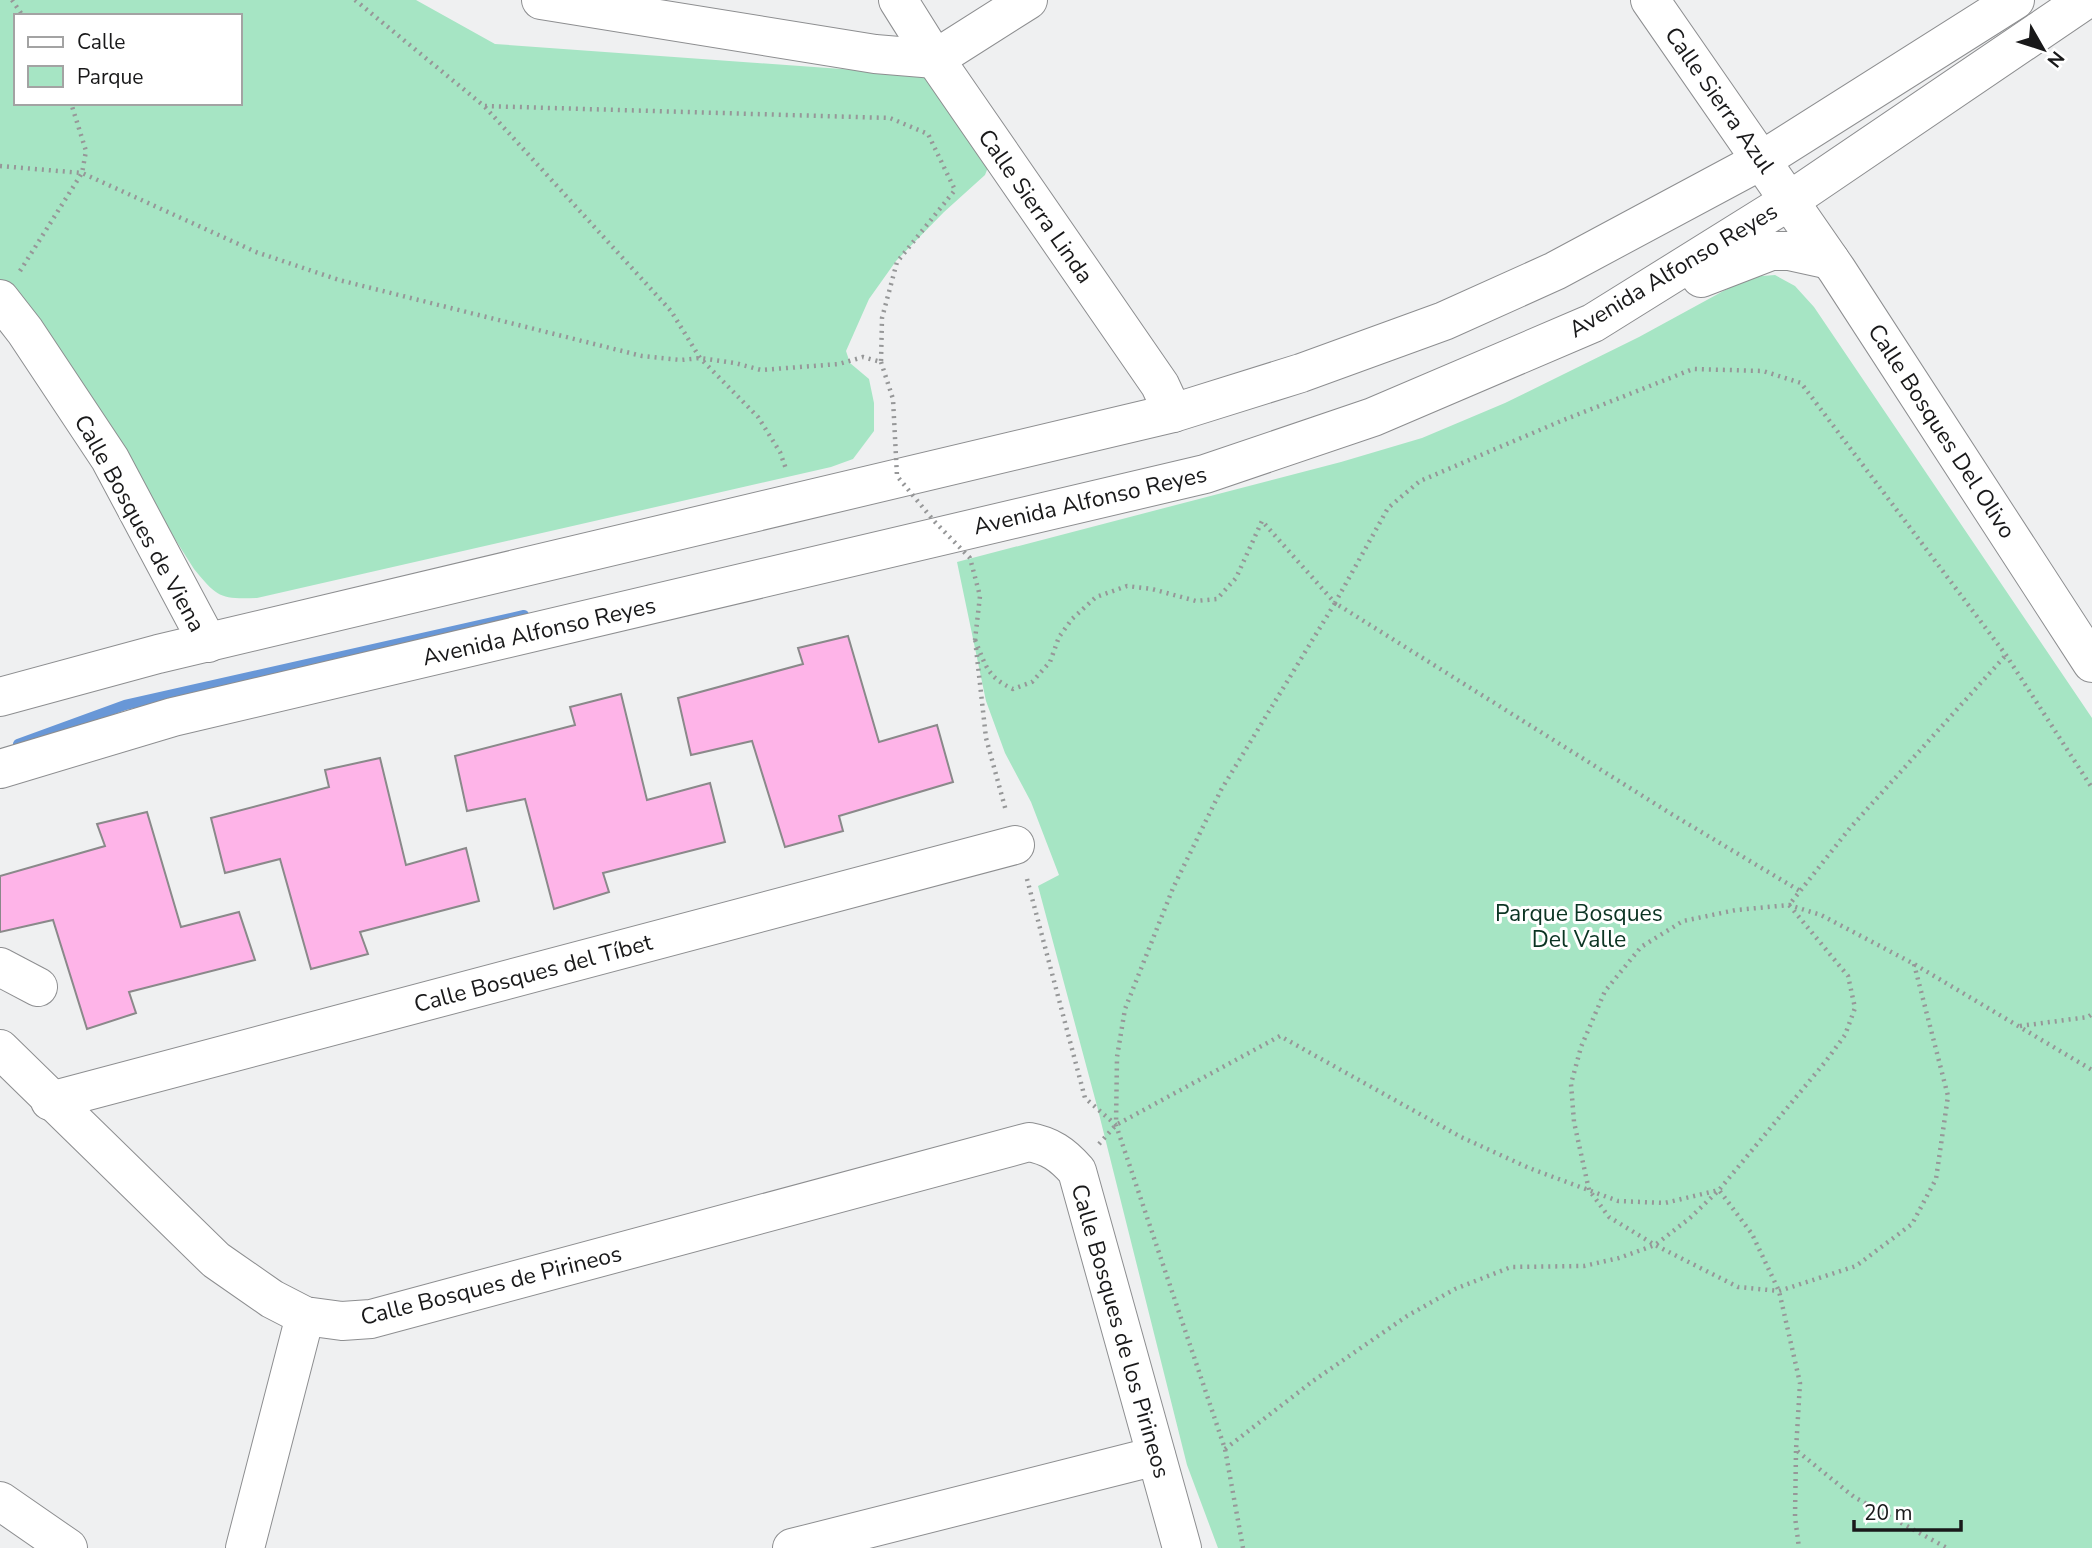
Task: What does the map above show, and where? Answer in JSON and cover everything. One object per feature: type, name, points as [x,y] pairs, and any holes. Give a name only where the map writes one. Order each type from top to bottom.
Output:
[{"type":"street","points":[[541,0],[875,54],[935,59],[1028,0]]},
{"type":"street","name":"Calle Sierra Linda","points":[[898,0],[935,59],[1160,385],[1173,414]]},
{"type":"street","name":"Calle Sierra Azul","points":[[1650,0],[1789,201]]},
{"type":"street","points":[[0,697],[208,643],[1173,414],[1301,373],[1444,321],[1555,271],[1762,160],[2015,0]]},
{"type":"street","name":"Avenida Alfonso Reyes","points":[[0,769],[173,717],[1205,474],[1373,417],[1593,323],[1789,201],[2084,0]]},
{"type":"street","name":"Calle Bosques Del Olivo","points":[[1789,201],[2082,623],[2092,663]]},
{"type":"street","points":[[1593,323],[1749,257],[1771,251],[1789,251],[1830,260]]},
{"type":"street","name":"Calle Bosques de Viena","points":[[8,288],[25,331],[110,459],[208,643]]},
{"type":"street","name":"Calle Bosques del Tíbet","points":[[50,1101],[1015,845]]},
{"type":"street","points":[[0,967],[38,987]]},
{"type":"street","name":"Calle Bosques de Pirineos","points":[[0,1049],[50,1101],[216,1260],[272,1299],[305,1316],[342,1321],[371,1319],[1028,1142]]},
{"type":"street","name":"Calle Bosques de los Pirineos","points":[[1028,1142],[1045,1145],[1063,1155],[1077,1171],[1182,1548]]},
{"type":"street","points":[[245,1548],[305,1316]]},
{"type":"street","points":[[792,1548],[1156,1456]]},
{"type":"street","points":[[0,1501],[68,1548]]},
{"type":"path","points":[[355,0],[484,106],[671,311],[700,358],[758,417],[780,452],[788,473]]},
{"type":"path","points":[[8,288],[82,173],[86,151],[72,105]]},
{"type":"path","points":[[484,106],[890,118],[928,134],[955,190],[897,262],[882,318],[881,362],[892,399],[897,476],[934,521],[970,558],[980,596],[975,640],[986,738],[1085,1098],[1115,1125]]},
{"type":"path","points":[[0,166],[82,173],[256,252],[339,280],[642,356],[681,360],[700,358],[761,370],[839,364],[863,358],[881,362]]},
{"type":"path","points":[[1243,1548],[1225,1449],[1115,1125],[1117,1057],[1125,1009],[1173,888],[1221,790],[1335,603],[1388,508],[1420,481],[1693,369],[1763,371],[1801,383],[2006,655],[2092,788]]},
{"type":"path","points":[[975,640],[985,665],[997,681],[1013,689],[1032,682],[1050,662],[1059,637],[1072,619],[1096,597],[1127,586],[1152,589],[1196,601],[1217,598],[1236,578],[1262,521],[1335,603],[1673,815],[1800,891]]},
{"type":"path","points":[[1789,905],[1850,828],[2006,655]]},
{"type":"path","points":[[1225,1449],[1313,1381],[1406,1316],[1455,1289],[1511,1267],[1584,1266],[1619,1258],[1655,1245],[1690,1218],[1719,1190],[1826,1061],[1845,1035],[1855,1008],[1848,976],[1789,905]]},
{"type":"path","points":[[1914,964],[1948,1096],[1936,1180],[1912,1224],[1856,1266],[1779,1291],[1738,1287],[1655,1245],[1609,1217],[1589,1190],[1574,1122],[1571,1084],[1581,1047],[1605,991],[1641,947],[1683,921],[1736,910],[1789,905],[1821,915],[1914,964],[2092,1070]]},
{"type":"path","points":[[2019,1026],[2088,1017],[2092,1014]]},
{"type":"path","points":[[1077,1171],[1115,1125],[1280,1035],[1461,1138],[1529,1168],[1618,1201],[1665,1203],[1719,1190]]},
{"type":"path","points":[[1719,1190],[1752,1234],[1779,1291],[1800,1383],[1795,1517],[1800,1548]]},
{"type":"path","points":[[1796,1450],[1854,1497],[1947,1548]]},
{"type":"green space","points":[[0,0],[416,0],[495,44],[939,76],[997,144],[985,175],[896,261],[869,299],[846,351],[850,363],[869,379],[874,403],[874,431],[853,459],[831,467],[257,598],[221,595],[194,569],[35,319],[0,280]]},
{"type":"green space","name":"Parque Bosques Del Valle","points":[[1775,275],[1795,286],[1814,307],[2092,718],[2092,1548],[1218,1548],[1187,1465],[1097,1106],[1038,886],[1059,875],[1031,802],[1005,753],[986,701],[957,562],[1341,462],[1422,438],[1505,403],[1639,337],[1749,277]]},
{"type":"building","points":[[848,636],[879,742],[937,725],[953,782],[839,816],[843,831],[785,847],[752,741],[691,755],[678,698],[803,664],[798,648]]},
{"type":"building","points":[[621,694],[647,800],[710,783],[725,842],[603,873],[609,892],[554,909],[525,799],[467,811],[455,756],[575,725],[570,707]]},
{"type":"building","points":[[380,758],[406,865],[466,848],[479,901],[360,932],[368,954],[311,969],[280,859],[225,873],[211,818],[329,787],[325,770]]},
{"type":"building","points":[[147,812],[181,927],[239,912],[255,960],[129,992],[136,1013],[87,1029],[53,920],[0,932],[0,876],[105,846],[97,824]]},
{"type":"waterway","points":[[18,744],[125,705],[524,615]]}]
